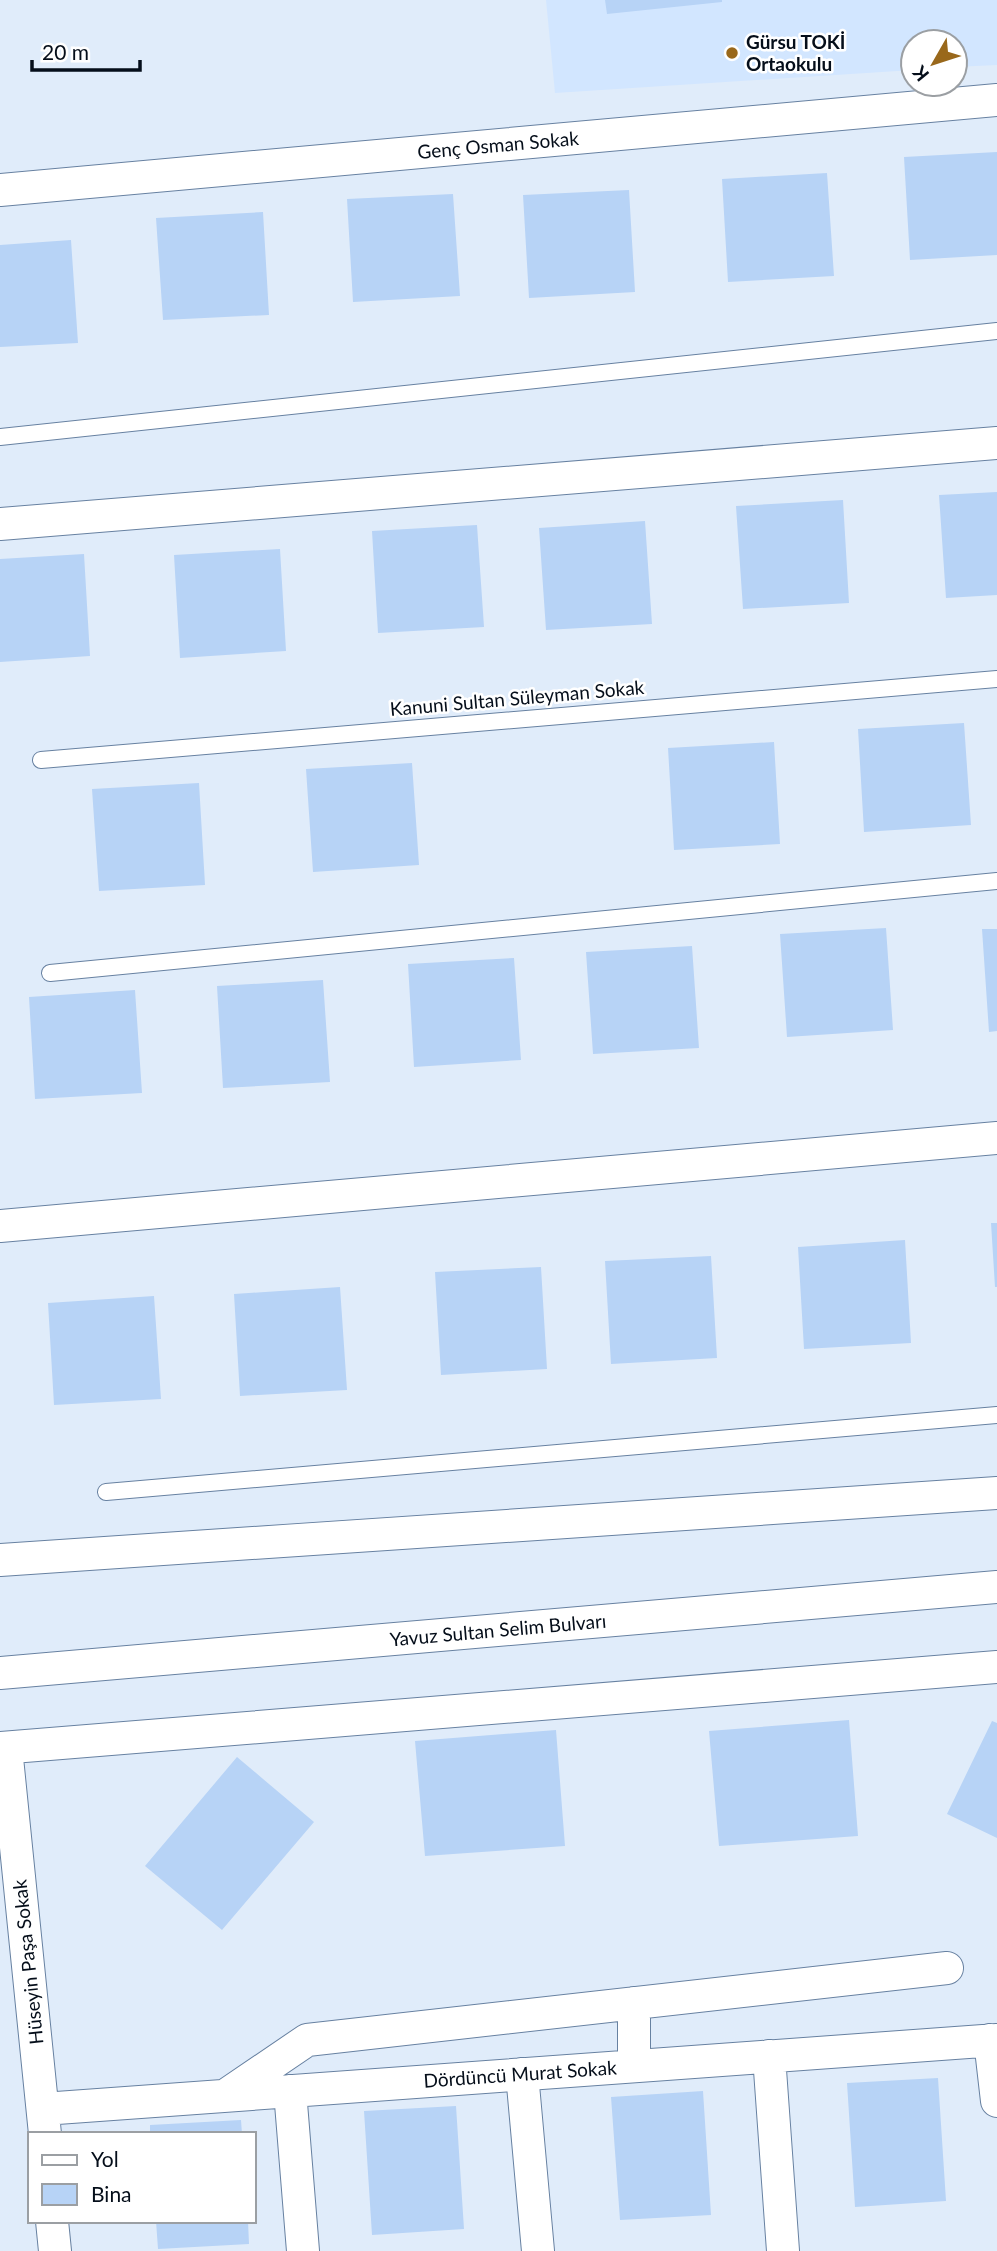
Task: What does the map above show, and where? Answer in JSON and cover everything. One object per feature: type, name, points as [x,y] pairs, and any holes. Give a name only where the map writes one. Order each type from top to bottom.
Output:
[{"type":"street","name":"Genç Osman Sokak","points":[[0,190],[997,100]]},
{"type":"street","points":[[0,524],[997,443]]},
{"type":"street","points":[[0,1226],[997,1138]]},
{"type":"street","points":[[0,1560],[997,1493]]},
{"type":"street","name":"Yavuz Sultan Selim Bulvarı","points":[[0,1674],[997,1587]]},
{"type":"street","points":[[3,1748],[997,1667]]},
{"type":"street","name":"Hüseyin Paşa Sokak","points":[[3,1748],[44,2121]]},
{"type":"street","points":[[225,2096],[307,2040],[947,1968]]},
{"type":"street","points":[[634,2003],[634,2066]]},
{"type":"street","points":[[994,2040],[997,2101]]},
{"type":"street","name":"Dördüncü Murat Sokak","points":[[44,2121],[225,2096],[994,2040]]},
{"type":"street","points":[[769,2056],[783,2251]]},
{"type":"street","points":[[522,2074],[538,2251]]},
{"type":"street","points":[[290,2091],[303,2251]]},
{"type":"street","points":[[52,2223],[55,2251]]},
{"type":"lane","points":[[0,437],[997,331]]},
{"type":"lane","name":"Kanuni Sultan Süleyman Sokak","points":[[41,760],[997,679]]},
{"type":"lane","points":[[50,973],[997,881]]},
{"type":"lane","points":[[106,1492],[997,1415]]},
{"type":"shaded area","name":"Gürsu TOKİ Ortaokulu","points":[[546,0],[997,0],[997,65],[969,66],[969,28],[899,28],[899,71],[555,93]]},
{"type":"building","points":[[605,0],[722,0],[722,2],[607,14]]},
{"type":"building","points":[[997,152],[997,255],[910,260],[904,157]]},
{"type":"building","points":[[827,173],[834,276],[728,282],[722,179]]},
{"type":"building","points":[[629,190],[635,292],[529,298],[523,195]]},
{"type":"building","points":[[453,194],[460,296],[353,302],[347,199]]},
{"type":"building","points":[[263,212],[269,315],[163,320],[156,218]]},
{"type":"building","points":[[71,240],[78,343],[0,347],[0,245]]},
{"type":"building","points":[[997,492],[997,595],[946,598],[939,495]]},
{"type":"building","points":[[843,500],[849,603],[743,609],[736,506]]},
{"type":"building","points":[[645,521],[652,624],[546,630],[539,528]]},
{"type":"building","points":[[477,525],[484,627],[378,633],[372,531]]},
{"type":"building","points":[[280,549],[286,651],[180,658],[174,555]]},
{"type":"building","points":[[84,554],[90,656],[0,662],[0,559]]},
{"type":"building","points":[[964,723],[971,825],[864,832],[858,729]]},
{"type":"building","points":[[774,742],[780,844],[674,850],[668,748]]},
{"type":"building","points":[[412,763],[419,865],[313,872],[306,769]]},
{"type":"building","points":[[199,783],[205,885],[99,891],[92,789]]},
{"type":"building","points":[[886,928],[893,1030],[787,1037],[780,934]]},
{"type":"building","points":[[982,929],[997,929],[997,1031],[989,1032]]},
{"type":"building","points":[[692,946],[699,1048],[593,1054],[586,952]]},
{"type":"building","points":[[514,958],[521,1060],[414,1067],[408,964]]},
{"type":"building","points":[[323,980],[330,1082],[223,1088],[217,986]]},
{"type":"building","points":[[135,990],[142,1093],[35,1099],[29,997]]},
{"type":"building","points":[[991,1223],[997,1223],[997,1287],[995,1287]]},
{"type":"building","points":[[905,1240],[911,1343],[804,1349],[798,1247]]},
{"type":"building","points":[[711,1256],[717,1358],[611,1364],[605,1261]]},
{"type":"building","points":[[541,1267],[547,1369],[441,1375],[435,1272]]},
{"type":"building","points":[[340,1287],[347,1390],[240,1396],[234,1294]]},
{"type":"building","points":[[154,1296],[161,1399],[54,1405],[48,1303]]},
{"type":"building","points":[[849,1720],[858,1836],[719,1846],[709,1731]]},
{"type":"building","points":[[992,1721],[997,1723],[997,1838],[947,1814]]},
{"type":"building","points":[[556,1730],[565,1846],[425,1856],[415,1741]]},
{"type":"building","points":[[237,1757],[314,1822],[222,1930],[145,1866]]},
{"type":"building","points":[[938,2078],[946,2201],[855,2207],[847,2083]]},
{"type":"building","points":[[703,2091],[711,2215],[620,2220],[611,2097]]},
{"type":"building","points":[[456,2106],[464,2229],[372,2235],[364,2111]]},
{"type":"building","points":[[241,2120],[242,2132],[150,2132],[150,2125]]},
{"type":"building","points":[[156,2223],[248,2223],[249,2244],[158,2249]]},
{"type":"place","name":"Gürsu TOKİ Ortaokulu","points":[[732,53]]}]
